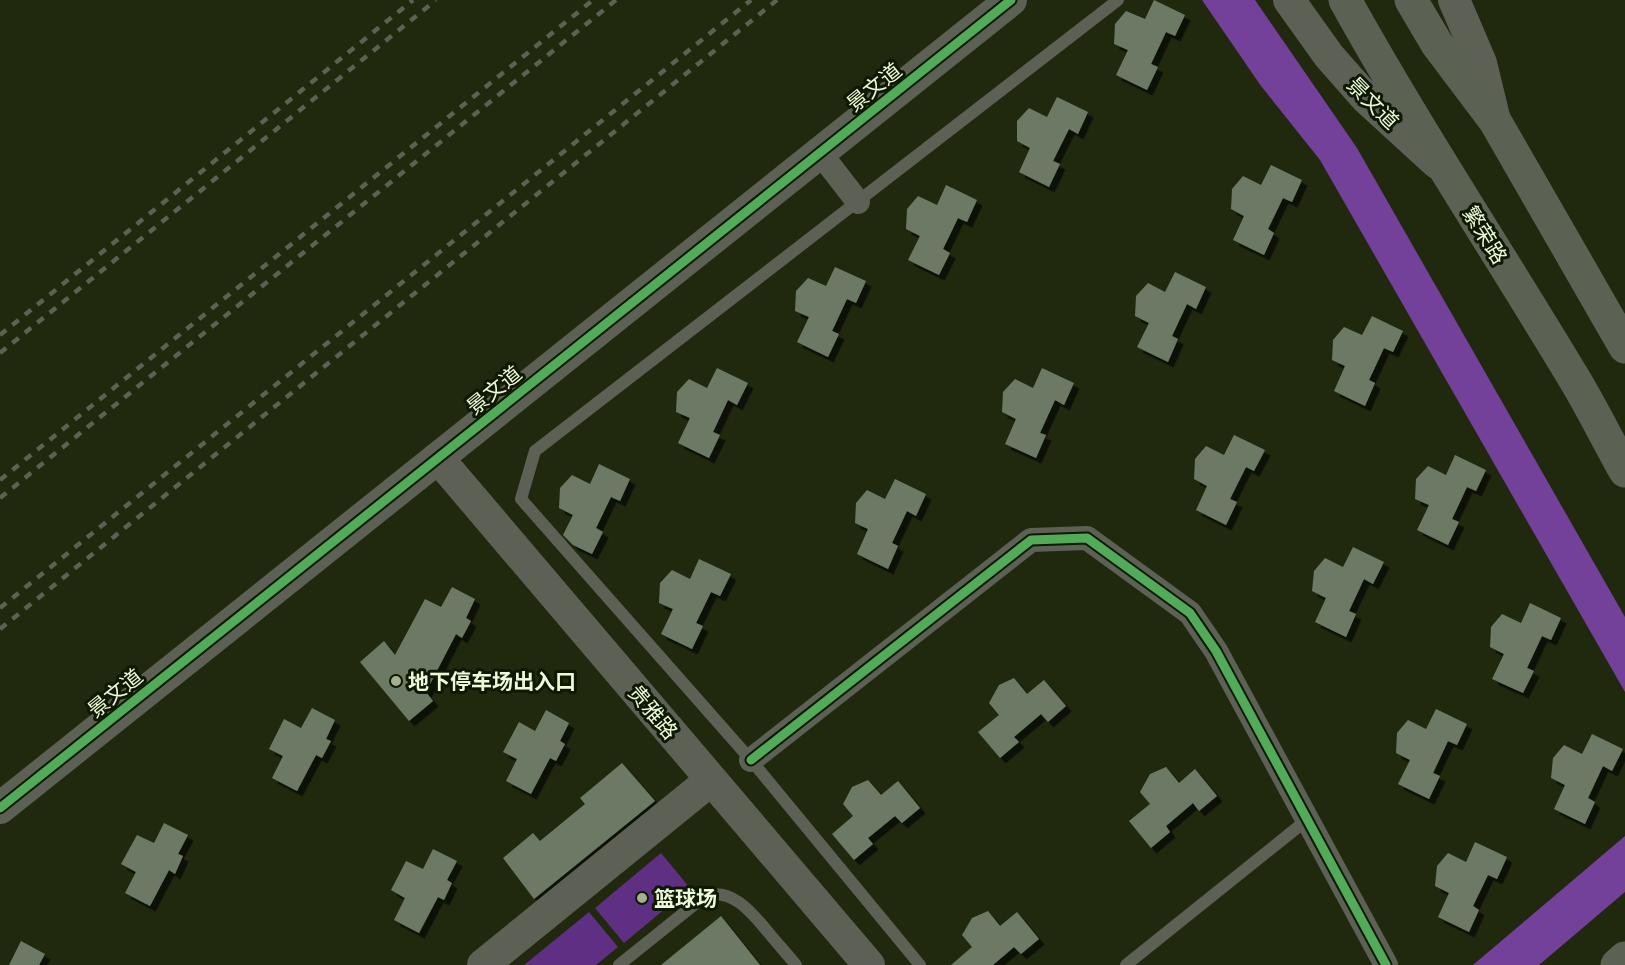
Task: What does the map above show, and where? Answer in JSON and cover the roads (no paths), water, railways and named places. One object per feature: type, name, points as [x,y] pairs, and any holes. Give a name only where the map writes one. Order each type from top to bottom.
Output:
[{"type":"main road","name":"繁荣路","points":[[1345,0],[1383,68],[1573,377],[1625,471]]},
{"type":"main road","points":[[1411,0],[1437,44],[1495,121],[1625,347]]},
{"type":"main road","points":[[1617,965],[1625,958]]},
{"type":"street","name":"景文道","points":[[0,808],[1011,0]]},
{"type":"street","name":"景文道","points":[[1289,0],[1329,56],[1366,98],[1445,170]]},
{"type":"street","points":[[1454,0],[1481,63],[1495,121]]},
{"type":"street","points":[[820,153],[858,202]]},
{"type":"street","name":"贵雅路","points":[[438,458],[869,965]]},
{"type":"street","points":[[751,760],[1031,540],[1087,538],[1190,613],[1216,651],[1386,965]]},
{"type":"street","points":[[483,965],[711,780]]},
{"type":"lane","points":[[920,965],[751,760],[521,499],[535,451],[1118,0]]},
{"type":"lane","points":[[1126,965],[1308,819]]},
{"type":"lane","points":[[619,965],[705,896],[714,893],[725,895],[750,911],[796,965]]},
{"type":"railway","points":[[0,335],[413,0]]},
{"type":"railway","points":[[0,353],[436,0]]},
{"type":"railway","points":[[0,480],[593,0]]},
{"type":"railway","points":[[0,498],[616,0]]},
{"type":"railway","points":[[0,608],[751,0]]},
{"type":"railway","points":[[0,629],[777,0]]},
{"type":"place","name":"地下停车场出入口","points":[[396,681]]},
{"type":"place","name":"篮球场","points":[[642,898]]}]
